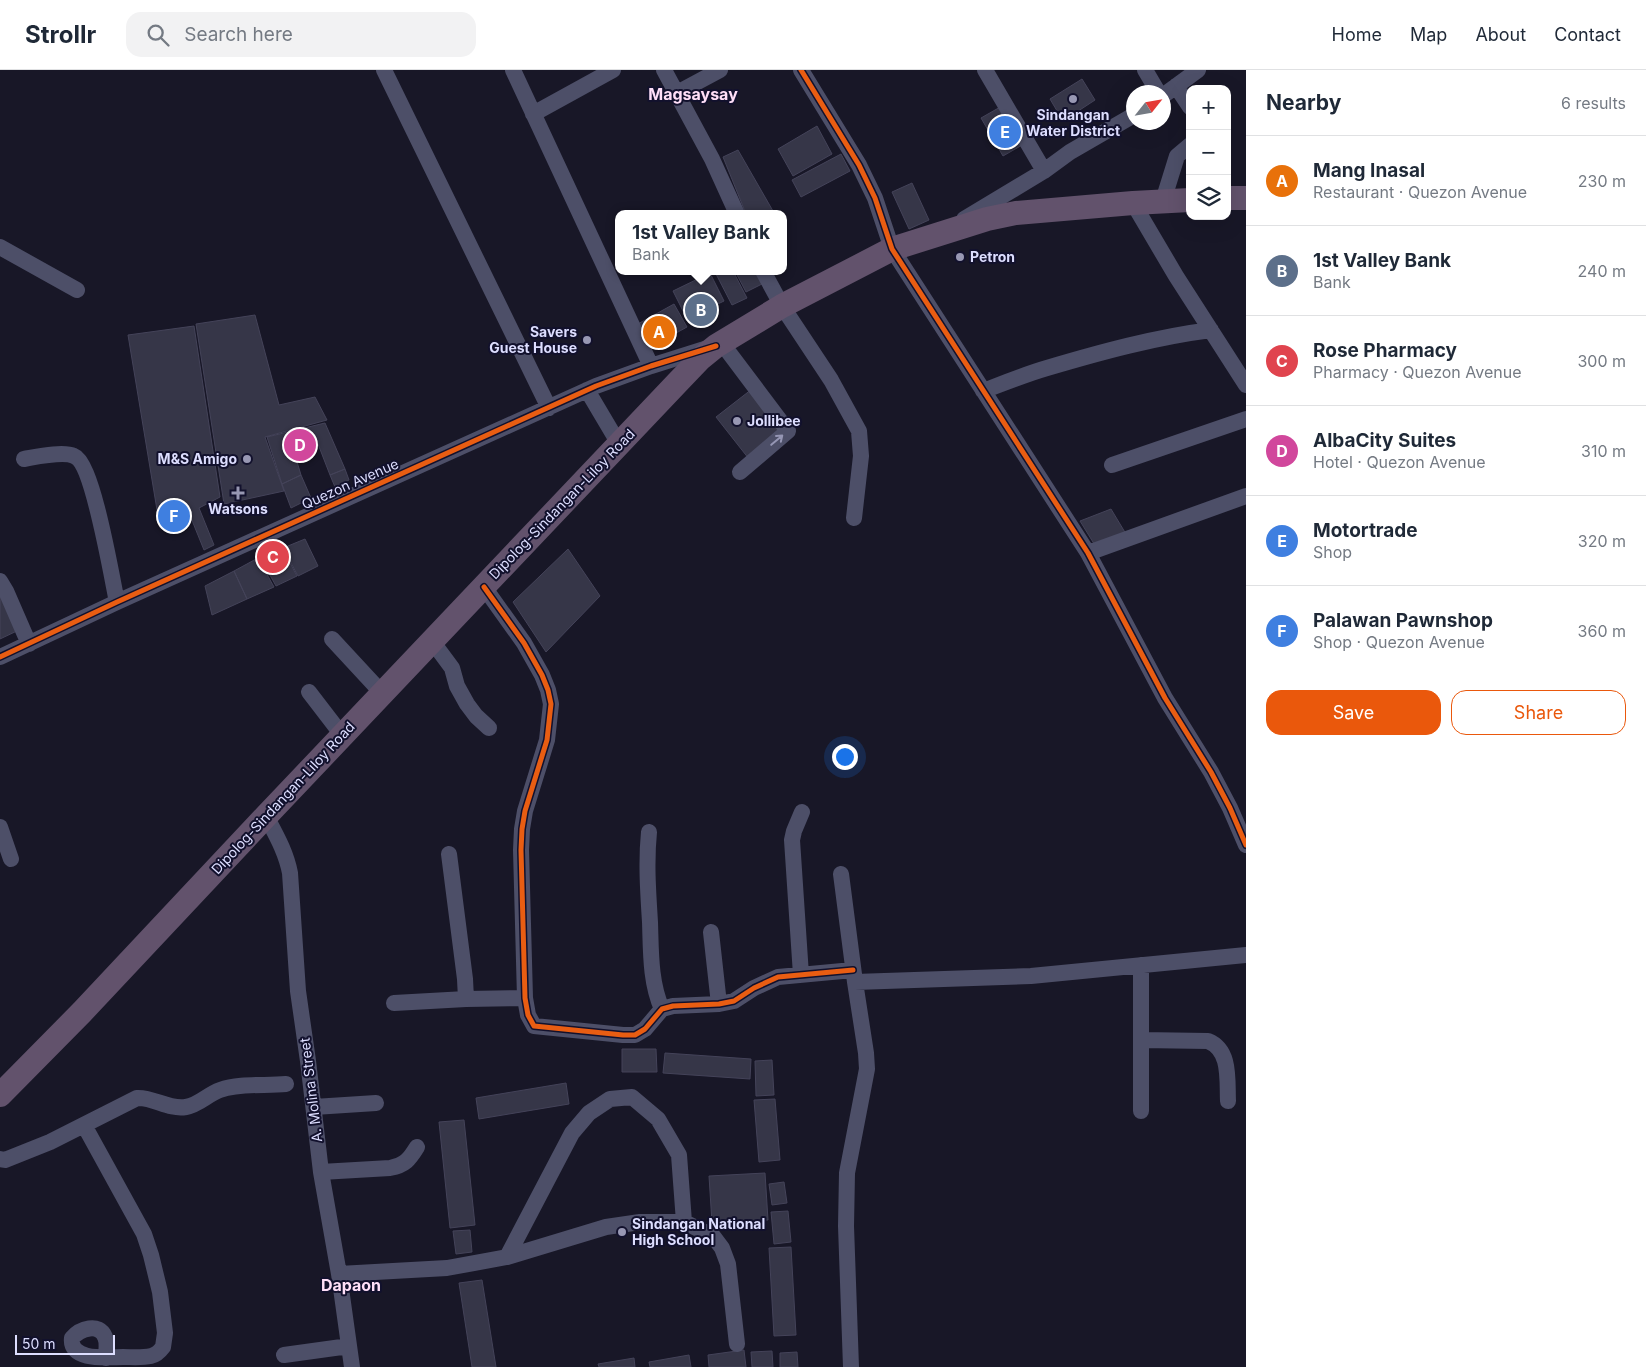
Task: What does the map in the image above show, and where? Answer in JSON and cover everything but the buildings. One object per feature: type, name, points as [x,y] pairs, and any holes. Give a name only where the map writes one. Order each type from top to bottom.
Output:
[{"type":"highway","points":[[1231,198],[1246,198]]},
{"type":"highway","name":"Dipolog-Sindangan-Liloy Road","points":[[0,1095],[82,1012],[342,735],[700,359],[719,344],[782,306],[892,249],[941,233],[987,219],[1016,213],[1186,200]]},
{"type":"street","points":[[384,70],[548,408]]},
{"type":"street","points":[[513,70],[651,366]]},
{"type":"street","points":[[533,114],[613,70]]},
{"type":"street","points":[[664,70],[712,159],[735,210]]},
{"type":"street","points":[[677,93],[720,70]]},
{"type":"street","points":[[801,70],[859,165],[875,198],[892,249],[1088,553],[1165,698],[1211,772],[1230,808],[1246,845]]},
{"type":"street","points":[[985,70],[1044,172]]},
{"type":"street","points":[[1145,70],[1154,85]]},
{"type":"street","points":[[1171,90],[1198,70]]},
{"type":"street","points":[[1171,92],[1186,104]]},
{"type":"street","points":[[941,233],[1044,172],[1070,152],[1126,120]]},
{"type":"street","points":[[1163,201],[1177,156],[1186,148]]},
{"type":"street","points":[[1133,203],[1176,276],[1246,385]]},
{"type":"street","points":[[0,247],[77,290]]},
{"type":"street","points":[[765,275],[782,306],[831,380],[859,431],[861,463],[854,518]]},
{"type":"street","points":[[983,391],[1046,368],[1184,334],[1211,330]]},
{"type":"street","points":[[719,344],[788,431],[740,472]]},
{"type":"street","name":"Quezon Avenue","points":[[0,657],[117,602],[588,390],[651,366],[719,344]]},
{"type":"street","points":[[588,390],[619,444]]},
{"type":"street","points":[[1112,466],[1246,419]]},
{"type":"street","points":[[24,459],[67,454],[81,460],[93,492],[117,602]]},
{"type":"street","points":[[1088,553],[1246,496]]},
{"type":"street","points":[[0,581],[29,644]]},
{"type":"street","points":[[484,587],[515,629],[538,667],[548,690],[551,704],[547,740],[525,811],[522,829],[525,998],[528,1016],[534,1026],[635,1035],[645,1029],[662,1010],[686,1004],[719,1004],[734,1001],[754,988],[778,977],[1031,976],[1246,956]]},
{"type":"street","points":[[332,639],[382,693]]},
{"type":"street","points":[[432,641],[452,668],[457,686],[467,704],[489,728]]},
{"type":"street","points":[[309,692],[342,735]]},
{"type":"street","points":[[801,976],[792,840],[802,812]]},
{"type":"street","name":"A. Molina Street","points":[[266,816],[282,846],[290,873],[298,991],[321,1172],[339,1274],[352,1367]]},
{"type":"street","points":[[0,827],[11,859]]},
{"type":"street","points":[[650,832],[646,857],[651,950],[655,994],[662,1010]]},
{"type":"street","points":[[449,854],[466,999]]},
{"type":"street","points":[[841,874],[867,1069],[847,1173],[846,1226],[851,1367]]},
{"type":"street","points":[[712,932],[719,1004]]},
{"type":"street","points":[[1141,965],[1141,1111]]},
{"type":"street","points":[[394,1003],[525,998]]},
{"type":"street","points":[[1141,1040],[1208,1041],[1216,1044],[1220,1048],[1226,1065],[1228,1101]]},
{"type":"street","points":[[0,1159],[5,1160],[50,1142],[137,1098],[146,1098],[170,1106],[185,1107],[218,1090],[286,1084]]},
{"type":"street","points":[[507,1257],[572,1133],[589,1113],[610,1099],[632,1097],[658,1119],[679,1155],[684,1222]]},
{"type":"street","points":[[314,1107],[376,1102]]},
{"type":"street","points":[[84,1125],[144,1234],[160,1292],[165,1333],[163,1347],[152,1356],[106,1358]]},
{"type":"street","points":[[321,1172],[399,1166],[406,1163],[417,1147]]},
{"type":"street","points":[[339,1274],[447,1268],[507,1257],[606,1227],[640,1222],[684,1222],[713,1236],[722,1248],[728,1264],[737,1344]]},
{"type":"street","points":[[284,1355],[349,1346]]},
{"type":"cycle path","points":[[801,70],[859,165],[875,198],[892,249],[1088,553],[1165,698],[1211,772],[1230,808],[1246,845]]},
{"type":"cycle path","points":[[0,657],[117,602],[596,386],[651,366],[716,346]]},
{"type":"cycle path","points":[[484,587],[524,643],[542,675],[551,704],[547,740],[525,811],[522,829],[525,998],[528,1015],[534,1026],[635,1035],[645,1029],[662,1009],[673,1006],[719,1004],[734,1001],[754,988],[778,977],[853,970]]},
{"type":"place","name":"Sindangan Water District","points":[[1073,99]]},
{"type":"place","name":"Motortrade","points":[[1005,132]]},
{"type":"place","name":"Petron","points":[[960,257]]},
{"type":"place","name":"1st Valley Bank","points":[[701,310]]},
{"type":"place","name":"Mang Inasal","points":[[659,332]]},
{"type":"place","name":"Savers Guest House","points":[[587,340]]},
{"type":"place","name":"Jollibee","points":[[737,421]]},
{"type":"place","name":"AlbaCity Suites","points":[[300,445]]},
{"type":"place","name":"M&S Amigo","points":[[247,459]]},
{"type":"place","name":"Watsons","points":[[238,493]]},
{"type":"place","name":"Palawan Pawnshop","points":[[174,516]]},
{"type":"place","name":"Rose Pharmacy","points":[[273,557]]},
{"type":"place","name":"Sindangan National High School","points":[[622,1232]]},
{"type":"district","name":"Magsaysay","points":[[693,94]]},
{"type":"district","name":"Dapaon","points":[[351,1285]]}]
